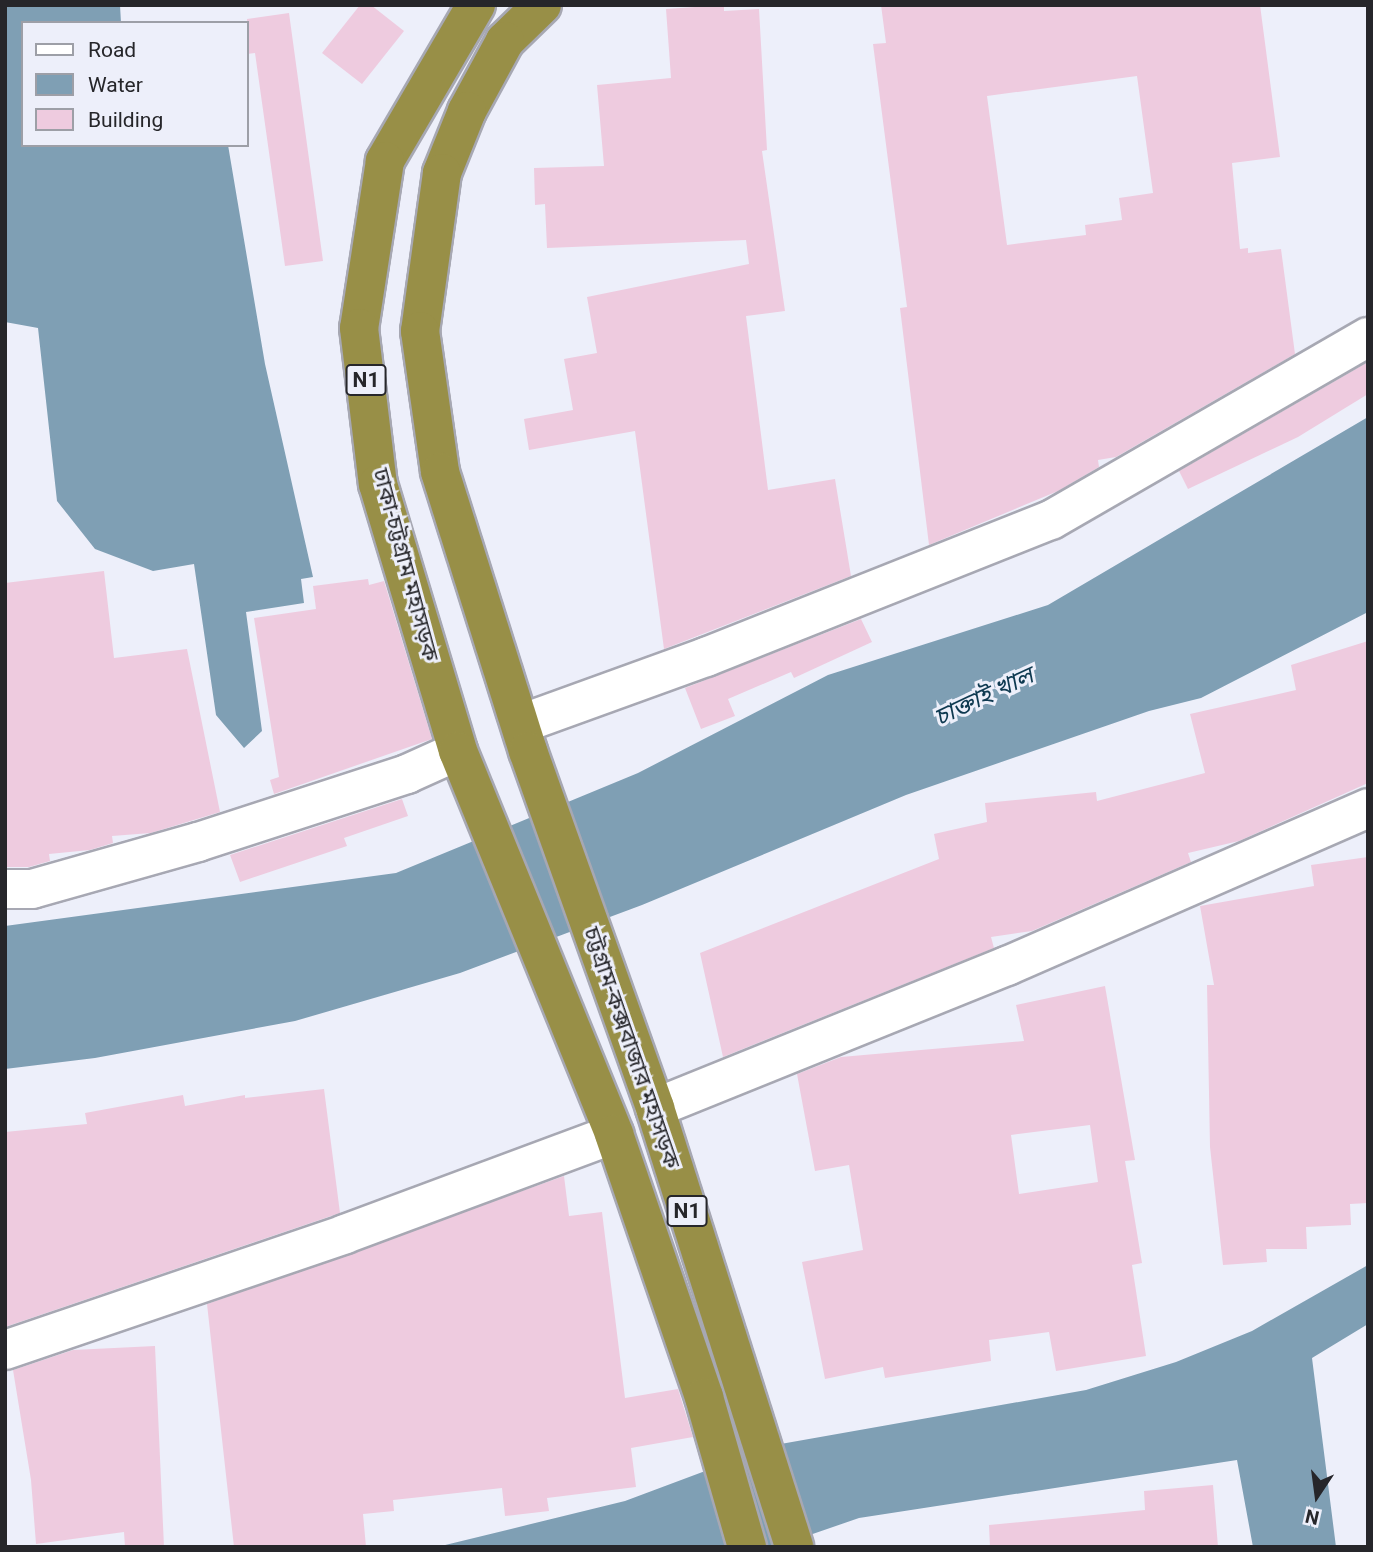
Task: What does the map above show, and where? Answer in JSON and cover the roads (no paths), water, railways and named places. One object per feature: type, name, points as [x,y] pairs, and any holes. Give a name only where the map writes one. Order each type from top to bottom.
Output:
[{"type":"highway","name":"ঢাকা-চট্টগ্রাম মহাসড়ক","points":[[461,760],[378,484],[359,328],[385,161],[476,5]]},
{"type":"highway","name":"N1","points":[[525,737],[440,472],[420,331],[442,173],[467,111],[505,41],[542,5]]},
{"type":"highway","name":"চট্টগ্রাম-কক্সবাজার মহাসড়ক","points":[[525,737],[627,1037],[655,1108],[741,1387],[794,1547]]},
{"type":"highway","name":"চট্টগ্রাম-কক্সবাজার মহাসড়ক","points":[[461,760],[583,1051],[614,1134],[704,1397],[747,1547]]},
{"type":"street","points":[[525,737],[706,657],[1051,520],[1368,337]]},
{"type":"street","points":[[5,889],[32,889],[198,842],[407,774],[461,760]]},
{"type":"street","points":[[655,1108],[1007,966],[1368,808]]},
{"type":"street","points":[[5,1350],[345,1234],[614,1134]]},
{"type":"water","points":[[5,5],[120,5],[121,21],[21,21],[21,147],[228,147],[265,364],[313,577],[301,579],[304,603],[246,612],[262,731],[244,748],[216,715],[194,564],[153,571],[95,549],[57,501],[38,328],[5,322]]},
{"type":"water","name":"চাক্তাই খাল","points":[[1368,417],[1368,612],[1201,698],[1149,711],[906,795],[642,905],[460,973],[295,1021],[95,1058],[5,1069],[5,926],[396,873],[638,773],[828,675],[1048,605]]},
{"type":"water","points":[[1368,1265],[1368,1324],[1312,1358],[1336,1547],[1253,1547],[1237,1460],[859,1518],[775,1547],[437,1547],[625,1501],[775,1445],[1086,1390],[1176,1362],[1252,1331]]}]
